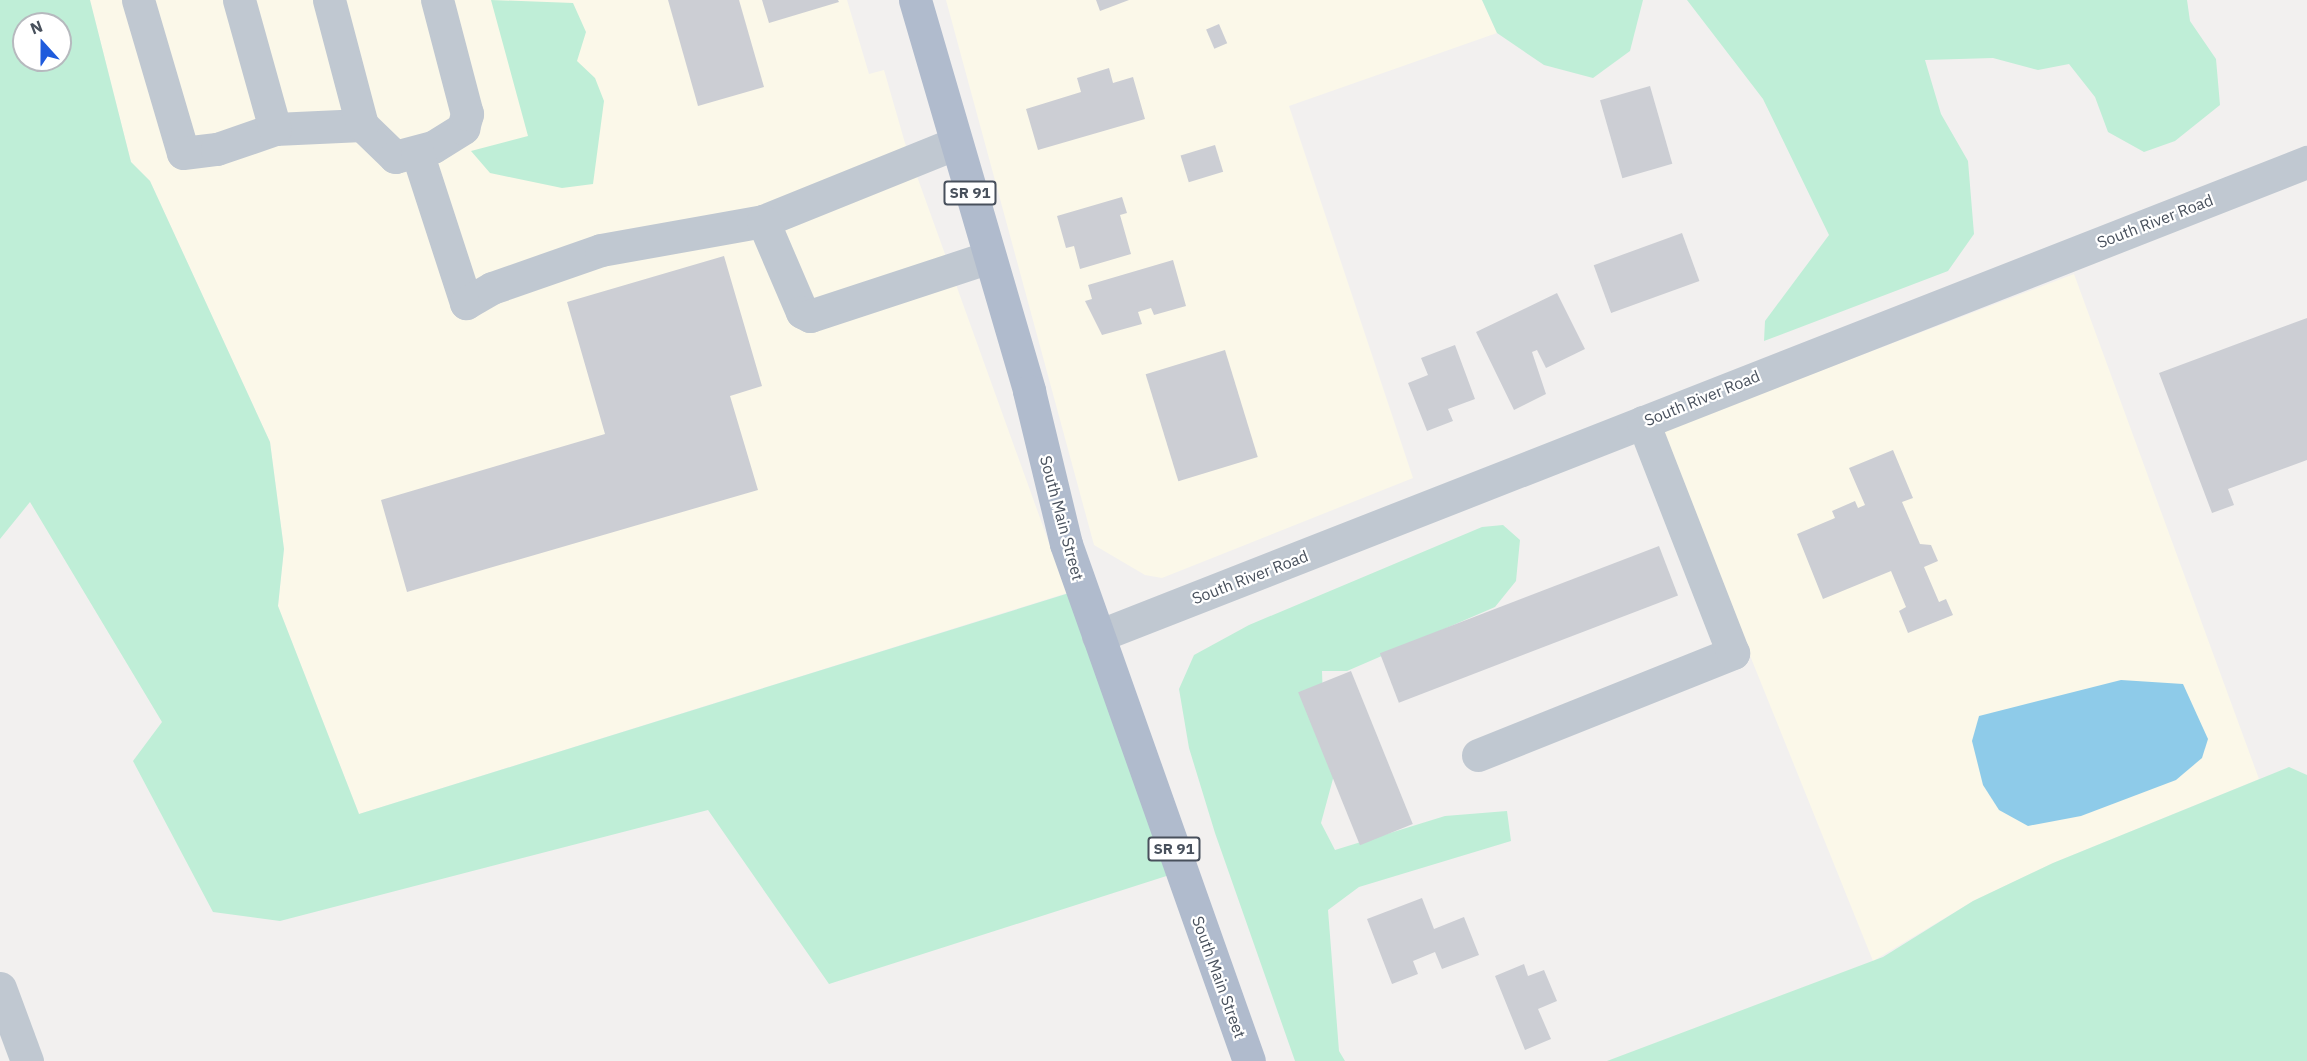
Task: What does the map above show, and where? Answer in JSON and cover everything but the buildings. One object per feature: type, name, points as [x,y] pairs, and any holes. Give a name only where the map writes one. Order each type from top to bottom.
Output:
[{"type":"main road","name":"South Main Street","points":[[915,0],[989,257],[1066,544],[1249,1061]]},
{"type":"street","points":[[138,0],[183,153],[217,148],[276,129],[362,125]]},
{"type":"street","points":[[239,0],[276,129]]},
{"type":"street","points":[[329,0],[362,125],[395,157],[417,152],[463,128],[467,114],[437,0]]},
{"type":"street","points":[[417,152],[466,303],[492,288],[601,250],[763,221],[956,143]]},
{"type":"street","name":"South River Road","points":[[1098,636],[2307,162]]},
{"type":"street","points":[[763,221],[802,312],[810,316],[989,257]]},
{"type":"street","points":[[1478,755],[1733,653],[1643,422]]},
{"type":"street","points":[[0,988],[27,1061]]},
{"type":"shaded area","points":[[90,0],[847,0],[869,74],[884,70],[905,143],[1067,593],[359,814],[278,606],[284,549],[270,442],[150,181],[131,162]]},
{"type":"shaded area","points":[[946,0],[1482,0],[1497,33],[1289,106],[1413,478],[1162,578],[1145,575],[1094,545]]},
{"type":"shaded area","points":[[2074,274],[2259,779],[2053,863],[1973,901],[1873,961],[1660,432]]},
{"type":"green space","points":[[0,0],[90,0],[131,162],[150,181],[270,442],[284,549],[278,606],[359,814],[1082,589],[1182,871],[829,984],[708,810],[280,921],[213,912],[133,761],[162,722],[30,502],[0,539]]},
{"type":"green space","points":[[491,0],[573,3],[586,32],[577,61],[595,78],[604,101],[593,184],[562,188],[490,173],[471,151],[528,136]]},
{"type":"green space","points":[[1482,0],[1643,0],[1630,51],[1593,78],[1544,65],[1497,33]]},
{"type":"green space","points":[[1687,0],[2187,0],[2190,21],[2216,59],[2220,105],[2175,141],[2144,152],[2108,132],[2095,97],[2069,64],[2038,70],[1993,58],[1925,60],[1941,114],[1968,161],[1974,234],[1948,271],[1764,341],[1765,321],[1829,235],[1763,99]]},
{"type":"green space","points":[[1503,525],[1520,540],[1516,581],[1495,607],[1347,671],[1322,671],[1323,701],[1343,742],[1321,823],[1335,850],[1445,816],[1507,811],[1511,841],[1359,887],[1328,910],[1339,1051],[1345,1061],[1295,1061],[1215,833],[1189,748],[1179,689],[1194,655],[1249,625],[1482,527]]},
{"type":"green space","points":[[2289,767],[2307,775],[2307,1061],[1607,1061],[1883,957],[1973,901],[2053,863]]},
{"type":"water","points":[[2121,680],[2183,684],[2208,739],[2202,758],[2176,780],[2081,816],[2028,826],[1999,810],[1983,785],[1972,741],[1979,716]]}]
